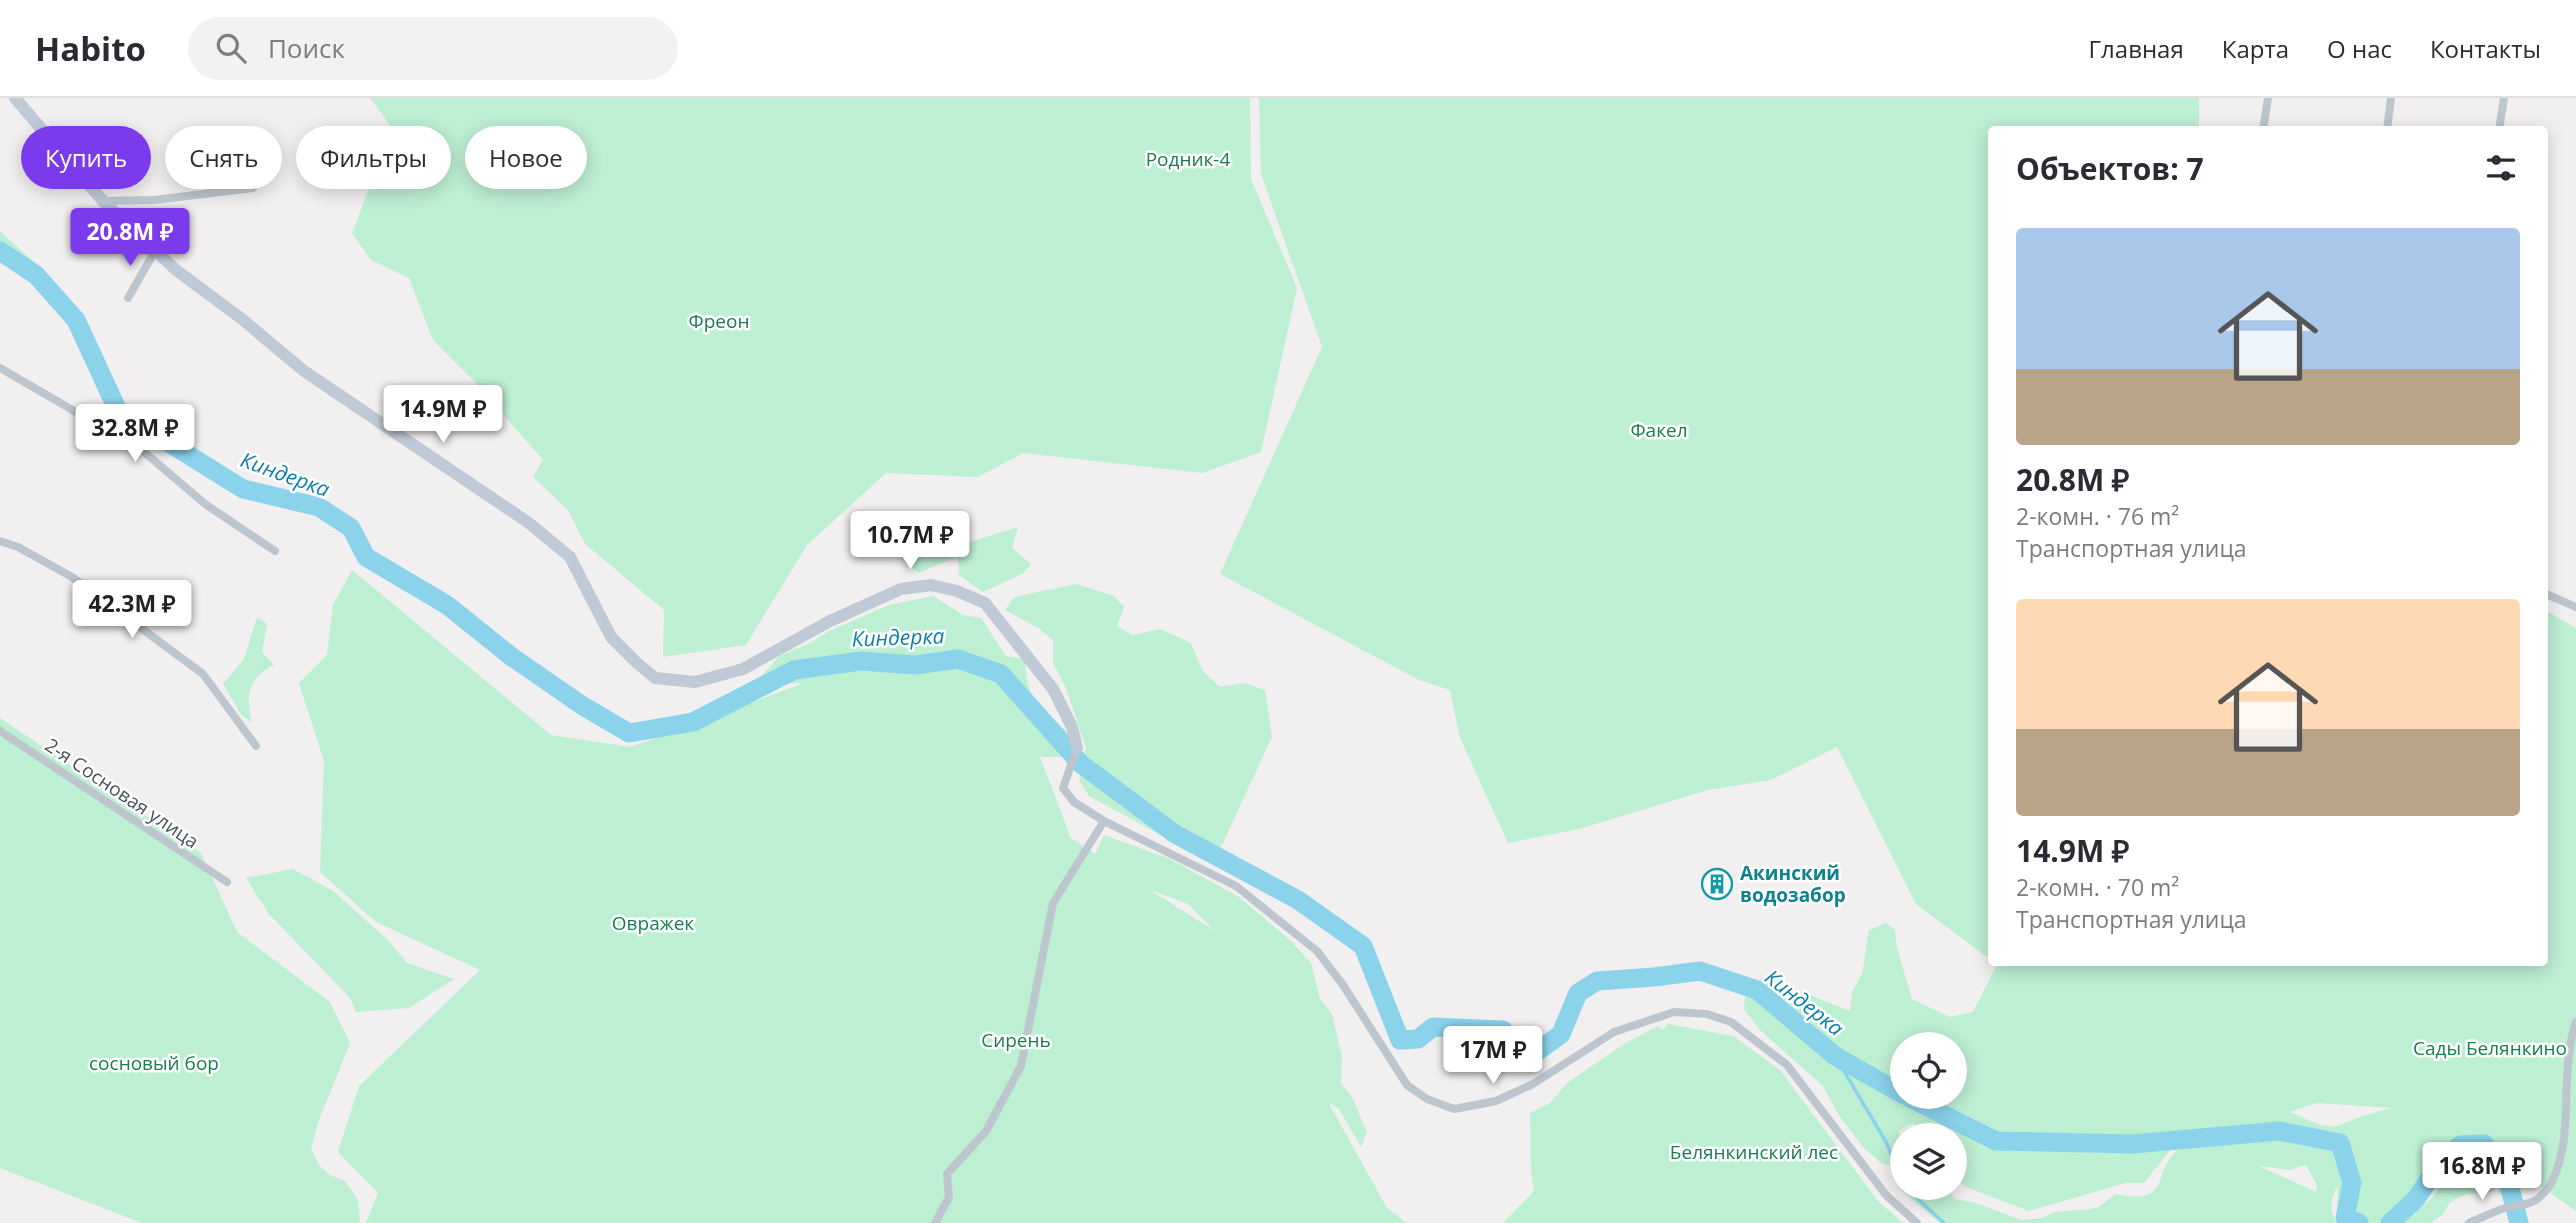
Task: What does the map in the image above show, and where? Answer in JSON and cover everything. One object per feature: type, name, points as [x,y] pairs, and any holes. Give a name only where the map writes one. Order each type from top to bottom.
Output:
[{"type":"street","points":[[15,98],[103,201],[155,251],[304,371],[529,523],[570,557],[611,637],[655,678],[695,682],[743,669],[830,621],[901,589],[931,585],[957,591],[985,603],[1053,689],[1072,727],[1077,748],[1063,788],[1074,802],[1104,821],[1236,886],[1317,951],[1343,985],[1407,1085],[1427,1099],[1454,1109],[1496,1101],[1533,1084],[1614,1032],[1674,1012],[1706,1014],[1731,1022],[1787,1065],[1886,1195],[1917,1223]]},
{"type":"street","points":[[2264,126],[2268,98]]},
{"type":"street","points":[[2388,126],[2391,98]]},
{"type":"street","points":[[2500,126],[2504,98]]},
{"type":"street","points":[[103,201],[154,200],[248,189]]},
{"type":"street","points":[[128,298],[155,251]]},
{"type":"street","points":[[0,368],[97,427],[143,451],[205,504],[275,551]]},
{"type":"street","points":[[0,541],[18,547],[72,576],[203,674],[256,746]]},
{"type":"street","points":[[2548,595],[2576,607]]},
{"type":"street","name":"2-я Сосновая улица","points":[[0,731],[227,882]]},
{"type":"street","points":[[935,1223],[949,1197],[947,1174],[986,1131],[1021,1066],[1053,903],[1104,821]]},
{"type":"street","points":[[2469,1223],[2505,1208],[2525,1205],[2539,1199],[2561,1173],[2568,1160],[2574,1132],[2571,1062],[2576,1022]]},
{"type":"green space","name":"Фреон","points":[[370,98],[1250,98],[1251,179],[1297,288],[1261,452],[1202,473],[1023,453],[978,477],[886,473],[807,545],[746,645],[663,657],[664,610],[585,544],[568,510],[533,477],[543,460],[476,383],[433,340],[409,278],[371,260],[352,233],[369,189],[451,189],[451,126],[391,126]]},
{"type":"green space","name":"Факел","points":[[1259,98],[2199,98],[2199,126],[1988,126],[1988,958],[1916,904],[1837,747],[1771,780],[1708,790],[1579,829],[1508,843],[1460,738],[1450,690],[1419,680],[1220,574],[1322,347],[1261,174]]},
{"type":"green space","points":[[0,231],[35,263],[26,269],[6,266],[0,261]]},
{"type":"green space","points":[[1018,527],[1012,548],[1031,564],[1024,573],[983,592],[959,575],[958,556],[919,573],[905,562]]},
{"type":"green space","points":[[352,570],[551,735],[631,747],[804,683],[786,684],[760,678],[779,656],[889,605],[933,596],[963,615],[981,618],[1006,656],[1025,659],[1031,693],[1041,708],[1066,731],[1068,757],[1040,757],[1071,838],[1095,854],[1104,835],[1170,859],[1239,897],[1291,941],[1311,963],[1320,999],[1332,1014],[1342,1057],[1341,1083],[1352,1097],[1367,1132],[1361,1147],[1339,1109],[1328,1102],[1387,1208],[1407,1223],[366,1223],[378,1193],[338,1152],[359,1086],[480,970],[376,922],[320,872],[324,761],[299,683],[327,655],[333,605]],"holes":[[[1153,892],[1188,904],[1215,931]]]},
{"type":"green space","points":[[1076,584],[1114,596],[1124,607],[1117,626],[1132,635],[1160,629],[1191,643],[1202,670],[1220,687],[1244,683],[1265,690],[1272,737],[1221,847],[1199,856],[1089,796],[1079,780],[1086,748],[1066,688],[1053,663],[1053,640],[1038,628],[1005,610],[1014,597]]},
{"type":"green space","name":"Сады Белянкино","points":[[2548,612],[2576,628],[2576,1211],[2513,1167],[2517,1178],[2517,1194],[2500,1194],[2492,1169],[2484,1158],[2470,1157],[2454,1159],[2445,1167],[2439,1181],[2414,1209],[2396,1223],[2349,1223],[2342,1220],[2337,1209],[2338,1185],[2331,1204],[2336,1223],[1940,1223],[1913,1200],[1960,1200],[2021,1220],[2041,1218],[2055,1212],[2091,1209],[2099,1207],[2115,1194],[2147,1195],[2155,1190],[2166,1164],[2183,1147],[2172,1148],[2144,1183],[2125,1183],[2029,1211],[1967,1187],[1967,1123],[1890,1123],[1890,1166],[1882,1164],[1862,1146],[1838,1114],[1823,1086],[1761,1031],[1744,1009],[1746,986],[1764,977],[1850,1011],[1852,992],[1862,974],[1869,930],[1886,923],[1895,930],[1897,948],[1912,999],[1950,1017],[1973,1012],[1996,966],[2548,966]],"holes":[[[2316,1103],[2393,1108],[2334,1127],[2320,1125],[2290,1112]],[[2306,1165],[2317,1185],[2316,1192],[2259,1166],[2289,1170]]]},
{"type":"green space","points":[[257,617],[267,624],[262,652],[274,665],[258,676],[250,690],[252,723],[241,714],[223,684],[244,659]]},
{"type":"green space","name":"сосновый бор","points":[[0,718],[201,853],[237,932],[330,1002],[350,1043],[318,1122],[311,1149],[320,1166],[330,1175],[345,1181],[358,1200],[360,1223],[142,1223],[0,1168]]},
{"type":"green space","points":[[293,869],[333,891],[388,940],[407,963],[454,979],[409,1008],[356,1012],[350,998],[269,914],[246,878]]},
{"type":"green space","name":"Белянкинский лес","points":[[1668,1024],[1733,1036],[1780,1070],[1878,1201],[1903,1223],[1503,1223],[1534,1191],[1530,1113],[1550,1103],[1567,1083],[1624,1044],[1658,1026],[1662,1030]]},
{"type":"green space","points":[[2480,1165],[2489,1173],[2495,1191],[2464,1195],[2450,1202],[2443,1214],[2431,1223],[2400,1223],[2409,1219],[2434,1196],[2452,1171]]},
{"type":"waterway","name":"Киндерка","points":[[0,251],[36,275],[76,320],[118,411],[243,489],[319,507],[351,528],[366,557],[447,605],[512,657],[583,706],[629,733],[693,722],[794,670],[861,661],[915,665],[958,659],[1001,674],[1081,764],[1175,834],[1298,900],[1363,946],[1400,1040],[1418,1039],[1433,1027],[1503,1030],[1509,1058],[1527,1059],[1561,1034],[1578,993],[1597,981],[1700,971],[1757,990],[1835,1056],[1890,1087]]},
{"type":"waterway","points":[[1835,1056],[1890,1152]]},
{"type":"waterway","name":"Киндерка","points":[[1932,1109],[1996,1141],[2133,1144],[2279,1131],[2340,1143],[2352,1183],[2345,1218],[2359,1223]]},
{"type":"waterway","name":"Киндерка","points":[[2390,1223],[2416,1199],[2439,1164],[2460,1145],[2484,1144],[2507,1177],[2519,1223]]},
{"type":"waterway","points":[[1919,1200],[1944,1223]]},
{"type":"place","name":"Акинский водозабор","points":[[1717,884]]},
{"type":"park label","name":"Родник-4","points":[[1188,159]]},
{"type":"park label","name":"Овражек","points":[[653,923]]},
{"type":"park label","name":"Сирень","points":[[1016,1040]]}]
